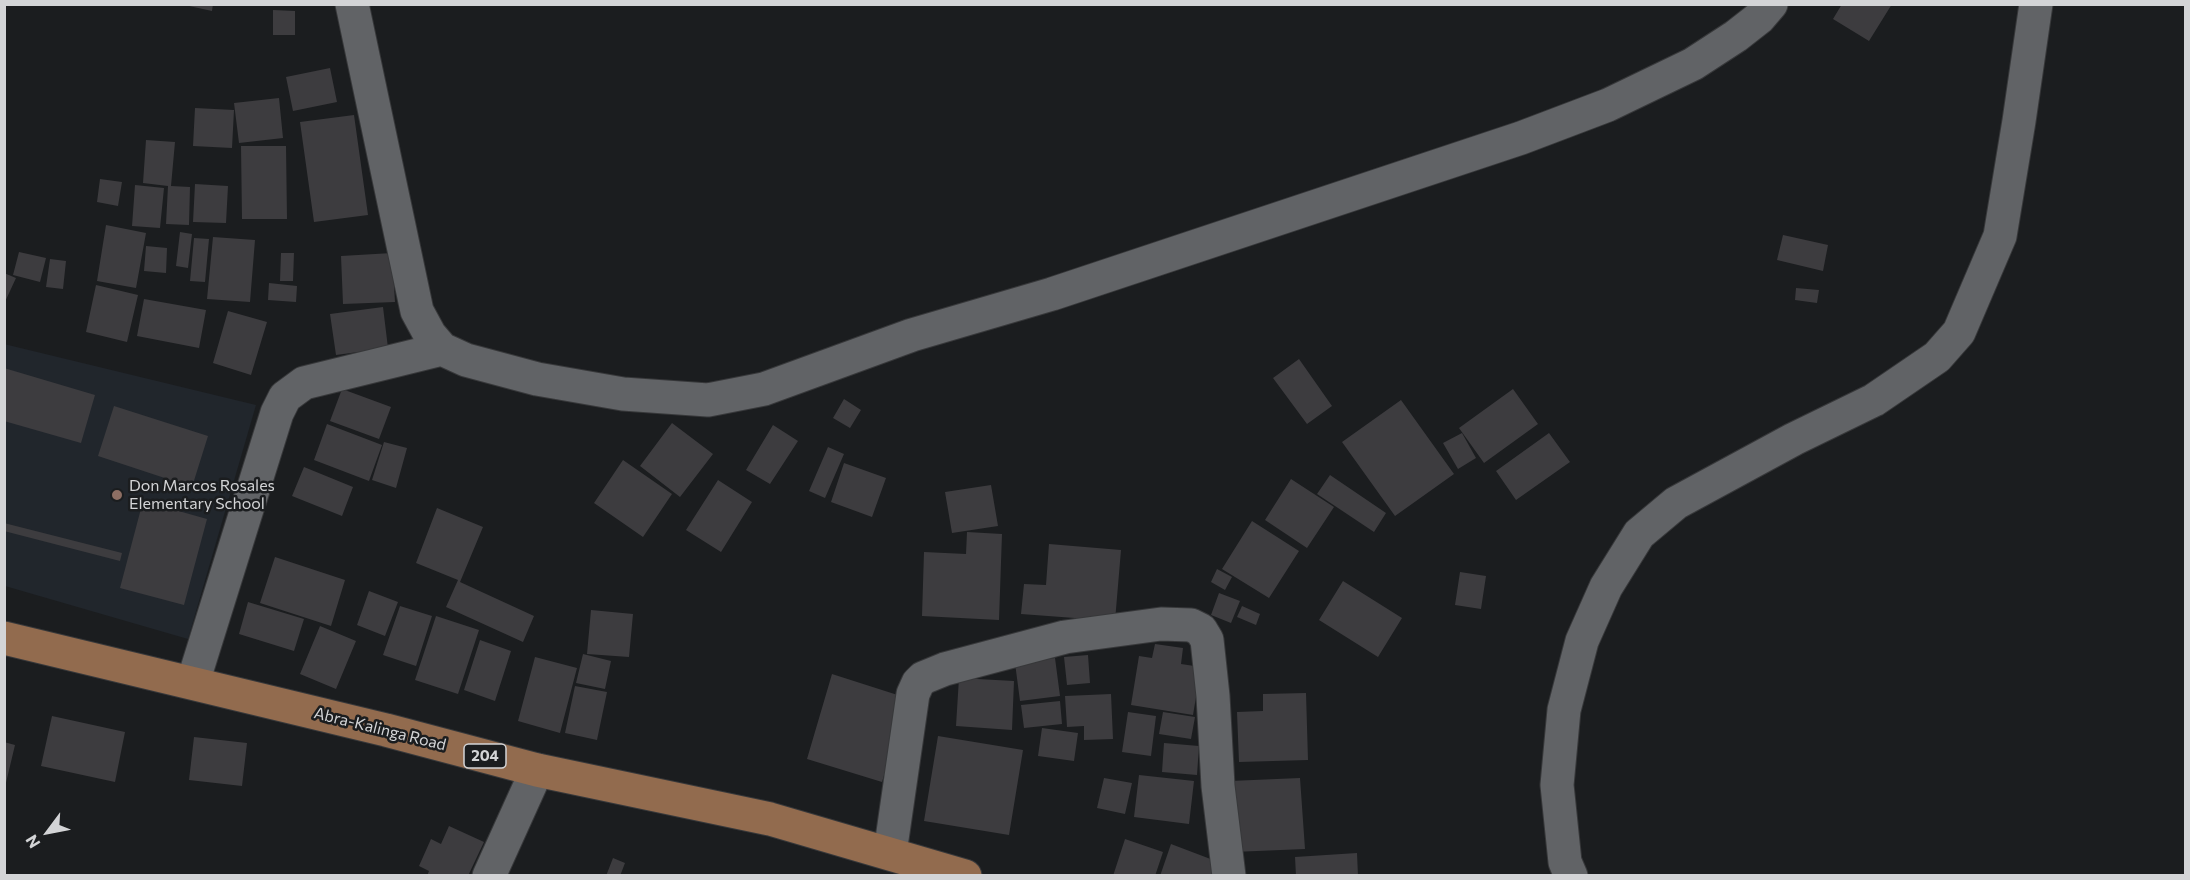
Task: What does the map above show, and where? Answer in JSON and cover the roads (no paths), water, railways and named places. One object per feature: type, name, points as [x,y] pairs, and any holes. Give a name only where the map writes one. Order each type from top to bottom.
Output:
[{"type":"main road","name":"Abra-Kalinga Road","points":[[4,638],[193,682],[537,770],[770,819],[965,876]]},
{"type":"street","points":[[352,4],[417,311],[430,335],[442,349],[466,360],[537,379],[623,394],[708,400],[764,388],[912,335],[1052,294],[1521,138],[1608,105],[1693,64],[1736,36],[1759,18],[1771,4]]},
{"type":"street","points":[[1571,876],[1565,862],[1557,785],[1564,710],[1582,641],[1606,587],[1639,534],[1676,502],[1794,439],[1874,400],[1937,357],[1959,332],[2000,236],[2036,4]]},
{"type":"street","points":[[193,682],[277,413],[285,397],[304,383],[442,349]]},
{"type":"street","points":[[890,853],[913,694],[923,678],[945,669],[1065,638],[1161,624],[1191,625],[1201,630],[1207,640],[1218,786],[1229,876]]},
{"type":"street","points":[[489,876],[537,770]]},
{"type":"place","name":"Don Marcos Rosales Elementary School","points":[[117,495]]}]
